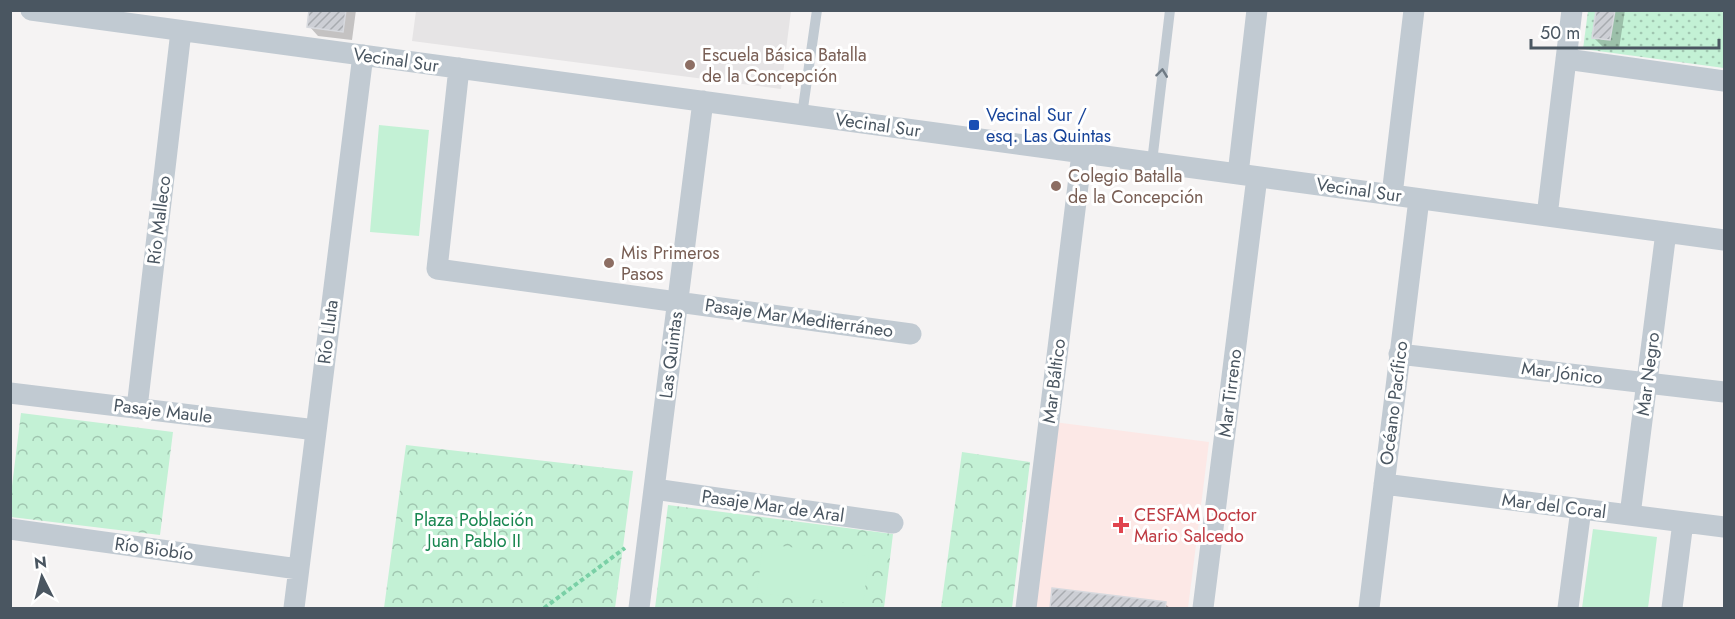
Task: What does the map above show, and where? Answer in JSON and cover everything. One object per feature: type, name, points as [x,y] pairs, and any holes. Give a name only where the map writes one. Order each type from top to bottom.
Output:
[{"type":"street","name":"Vecinal Sur","points":[[31,10],[1725,240]]},
{"type":"street","name":"Mar Tirreno","points":[[1203,609],[1248,175],[1257,10]]},
{"type":"street","points":[[1392,195],[1414,10]]},
{"type":"street","points":[[1547,216],[1572,10]]},
{"type":"street","name":"Río Malleco","points":[[137,408],[181,31]]},
{"type":"street","name":"Río Lluta","points":[[294,609],[363,56]]},
{"type":"street","points":[[1566,59],[1725,81]]},
{"type":"street","name":"Pasaje Mar Mediterráneo","points":[[459,68],[437,269],[911,334]]},
{"type":"street","name":"Las Quintas","points":[[639,609],[703,101]]},
{"type":"street","name":"Mar Báltico","points":[[1026,609],[1082,153]]},
{"type":"street","name":"Océano Pacífico","points":[[1369,609],[1419,198]]},
{"type":"street","name":"Mar Negro","points":[[1630,516],[1666,232]]},
{"type":"street","name":"Mar Jónico","points":[[1399,354],[1725,392]]},
{"type":"street","name":"Pasaje Maule","points":[[10,393],[316,430]]},
{"type":"street","name":"Mar del Coral","points":[[1384,483],[1725,527]]},
{"type":"street","name":"Pasaje Mar de Aral","points":[[654,489],[893,523]]},
{"type":"street","points":[[1568,609],[1581,509]]},
{"type":"street","points":[[1672,609],[1683,522]]},
{"type":"street","name":"Río Biobío","points":[[10,529],[298,569]]},
{"type":"lane","points":[[802,115],[817,10]]},
{"type":"lane","points":[[1152,162],[1170,10]]},
{"type":"path","points":[[544,609],[649,529]]},
{"type":"shaded area","name":"Escuela Básica Batalla de la Concepción","points":[[416,10],[791,11],[781,89],[412,41]]},
{"type":"shaded area","name":"CESFAM Doctor Mario Salcedo","points":[[1054,422],[1209,442],[1188,608],[1034,608]]},
{"type":"green space","points":[[1588,11],[1724,11],[1724,68],[1583,49]]},
{"type":"green space","points":[[379,125],[429,130],[419,236],[370,232]]},
{"type":"green space","points":[[21,413],[173,432],[160,535],[11,517],[11,494]]},
{"type":"green space","name":"Plaza Población Juan Pablo II","points":[[406,445],[633,471],[615,608],[384,608]]},
{"type":"green space","points":[[962,452],[1030,462],[1012,608],[941,608]]},
{"type":"green space","points":[[668,505],[893,534],[884,608],[655,608]]},
{"type":"green space","points":[[1593,529],[1657,537],[1648,608],[1582,608]]},
{"type":"green space","points":[[763,544],[869,556],[863,605],[757,593]]},
{"type":"building","points":[[309,10],[346,10],[343,32],[307,27]]},
{"type":"building","points":[[1596,10],[1615,10],[1610,40],[1592,38]]},
{"type":"building","points":[[1052,588],[1166,602],[1165,608],[1050,608]]},
{"type":"place","name":"Escuela Básica Batalla de la Concepción","points":[[690,65]]},
{"type":"place","name":"Vecinal Sur / esq. Las Quintas","points":[[974,125]]},
{"type":"place","name":"Colegio Batalla de la Concepción","points":[[1056,186]]},
{"type":"place","name":"Mis Primeros Pasos","points":[[609,263]]},
{"type":"place","name":"CESFAM Doctor Mario Salcedo","points":[[1121,525]]}]
